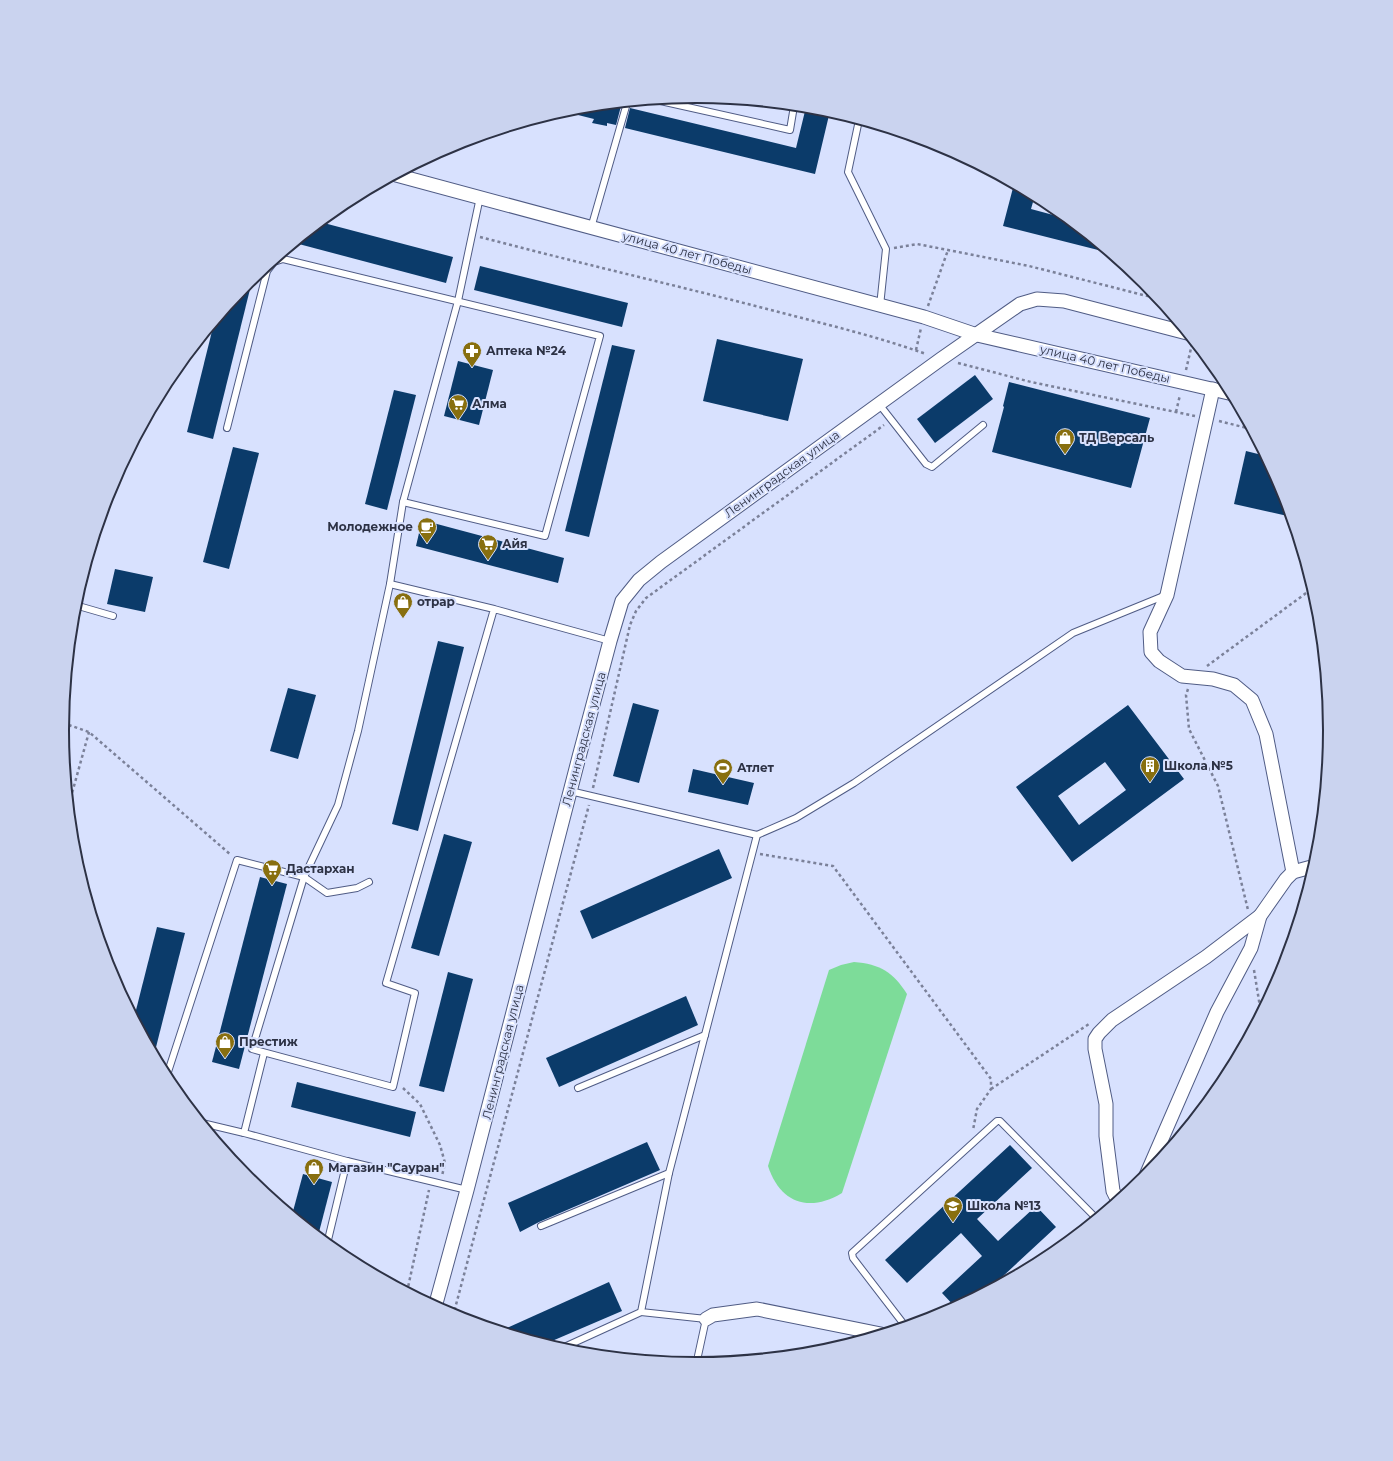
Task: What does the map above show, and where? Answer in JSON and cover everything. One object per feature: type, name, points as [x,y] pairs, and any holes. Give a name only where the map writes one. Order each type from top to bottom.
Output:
[{"type":"street","name":"улица 40 лет Победы","points":[[403,177],[924,317],[977,335],[1224,392]]},
{"type":"street","points":[[977,335],[1020,304],[1037,299],[1064,301],[1178,330]]},
{"type":"street","name":"Ленинградская улица","points":[[437,1301],[467,1190],[570,792],[622,601],[639,580],[697,535],[941,359],[977,335]]},
{"type":"street","points":[[1213,389],[1167,594],[1150,632],[1150,652],[1159,661],[1182,676],[1213,679],[1234,685],[1252,700],[1266,734],[1293,872]]},
{"type":"street","points":[[1116,1197],[1113,1191],[1106,1136],[1106,1104],[1097,1063],[1095,1039],[1112,1020],[1206,957],[1255,916],[1293,872],[1309,868]]},
{"type":"street","points":[[1152,1161],[1216,1012],[1251,948],[1255,916]]},
{"type":"street","points":[[706,1319],[713,1315],[757,1310],[873,1333]]},
{"type":"lane","points":[[672,104],[790,130],[793,111]]},
{"type":"lane","points":[[591,228],[626,107]]},
{"type":"lane","points":[[859,124],[848,172],[886,249],[880,306]]},
{"type":"lane","points":[[480,197],[458,301],[403,502],[390,584],[358,731],[338,805],[304,877],[252,1049],[393,1087],[415,993],[386,983],[494,609]]},
{"type":"lane","points":[[283,259],[600,336],[545,536],[403,502]]},
{"type":"lane","points":[[227,428],[266,275]]},
{"type":"lane","points":[[879,404],[926,464],[932,467],[983,425]]},
{"type":"lane","points":[[390,584],[494,609],[610,641]]},
{"type":"lane","points":[[570,792],[757,836],[796,818],[854,783],[1073,633],[1167,594]]},
{"type":"lane","points":[[81,607],[113,616]]},
{"type":"lane","points":[[641,1312],[669,1173],[757,836]]},
{"type":"lane","points":[[169,1069],[237,860],[304,877],[327,893],[356,888],[369,882]]},
{"type":"lane","points":[[578,1088],[705,1036]]},
{"type":"lane","points":[[244,1133],[264,1053]]},
{"type":"lane","points":[[903,1323],[853,1258],[852,1253],[995,1123],[1000,1121],[1093,1215]]},
{"type":"lane","points":[[209,1125],[347,1161],[467,1190]]},
{"type":"lane","points":[[328,1238],[347,1161]]},
{"type":"lane","points":[[540,1226],[669,1173]]},
{"type":"lane","points":[[569,1345],[641,1312],[706,1319],[698,1358]]},
{"type":"path","points":[[472,235],[576,262],[732,299],[897,344],[941,359],[1032,382],[1246,428]]},
{"type":"path","points":[[886,249],[917,244],[1029,266],[1149,296]]},
{"type":"path","points":[[916,350],[924,317],[948,250]]},
{"type":"path","points":[[455,1309],[591,796],[630,625],[636,611],[646,598],[891,420]]},
{"type":"path","points":[[1255,916],[1218,786],[1189,729],[1186,695],[1193,677],[1308,591]]},
{"type":"path","points":[[69,725],[89,732],[237,860]]},
{"type":"path","points":[[72,793],[89,732]]},
{"type":"path","points":[[752,853],[833,866],[992,1078],[991,1089]]},
{"type":"path","points":[[1254,970],[1260,1006]]},
{"type":"path","points":[[971,1145],[976,1109],[991,1089],[1095,1020]]},
{"type":"path","points":[[395,1080],[420,1104],[440,1145],[445,1163],[440,1184]]},
{"type":"path","points":[[408,1287],[431,1182]]},
{"type":"green space","points":[[854,962],[879,967],[885,970],[902,986],[907,994],[842,1193],[830,1199],[818,1202],[807,1203],[797,1201],[780,1189],[773,1179],[768,1166],[829,970]]},
{"type":"building","points":[[621,107],[616,125],[607,123],[607,126],[592,123],[594,119],[576,115]]},
{"type":"building","points":[[630,108],[796,148],[805,113],[829,117],[815,174],[625,128]]},
{"type":"building","points":[[1013,189],[1033,202],[1031,209],[1053,215],[1099,250],[1003,226]]},
{"type":"building","points":[[327,224],[453,257],[446,283],[301,245]]},
{"type":"building","points":[[480,266],[628,303],[622,327],[474,290]]},
{"type":"building","points":[[250,291],[213,439],[187,432],[211,334]]},
{"type":"building","points":[[717,339],[803,359],[788,421],[703,401]]},
{"type":"building","points":[[612,345],[635,350],[589,537],[565,531]]},
{"type":"building","points":[[458,361],[493,370],[479,425],[444,416]]},
{"type":"building","points":[[975,375],[993,399],[935,443],[917,419]]},
{"type":"building","points":[[1009,382],[1150,418],[1131,488],[992,452]]},
{"type":"building","points":[[394,390],[416,395],[387,510],[365,504]]},
{"type":"building","points":[[233,447],[259,453],[229,569],[203,562]]},
{"type":"building","points":[[1246,451],[1260,454],[1286,516],[1234,504]]},
{"type":"building","points":[[422,520],[564,558],[558,583],[416,546]]},
{"type":"building","points":[[115,569],[153,577],[145,612],[107,604]]},
{"type":"building","points":[[438,641],[464,647],[418,831],[392,824]]},
{"type":"building","points":[[288,688],[316,695],[298,759],[270,751]]},
{"type":"building","points":[[633,703],[659,710],[639,783],[613,776]]},
{"type":"building","name":"Школа №5","points":[[1128,705],[1184,779],[1072,862],[1016,787]],"holes":[[[1105,762],[1126,790],[1079,825],[1058,796]]]},
{"type":"building","points":[[693,769],[754,783],[748,805],[688,792]]},
{"type":"building","points":[[444,834],[472,842],[439,956],[411,948]]},
{"type":"building","points":[[719,849],[732,878],[592,939],[580,911]]},
{"type":"building","points":[[260,877],[287,884],[239,1069],[212,1062]]},
{"type":"building","points":[[157,927],[185,933],[156,1048],[136,1011]]},
{"type":"building","points":[[448,972],[473,979],[444,1092],[419,1086]]},
{"type":"building","points":[[686,996],[698,1025],[559,1087],[546,1058]]},
{"type":"building","points":[[297,1082],[416,1112],[410,1137],[291,1107]]},
{"type":"building","points":[[647,1142],[660,1170],[539,1222],[520,1232],[508,1203]]},
{"type":"building","name":"Школа №13","points":[[1010,1145],[1032,1168],[977,1219],[998,1241],[1036,1206],[1056,1227],[999,1280],[952,1303],[942,1293],[982,1256],[961,1233],[907,1283],[885,1260]]},
{"type":"building","points":[[303,1174],[332,1182],[319,1231],[293,1210]]},
{"type":"building","points":[[609,1282],[622,1311],[552,1341],[506,1328]]},
{"type":"place","name":"Аптека №24","points":[[472,368]]},
{"type":"place","name":"Алма","points":[[458,421]]},
{"type":"place","name":"ТД Версаль","points":[[1065,455]]},
{"type":"place","name":"Молодежное","points":[[427,544]]},
{"type":"place","name":"Айя","points":[[488,561]]},
{"type":"place","name":"отрар","points":[[403,619]]},
{"type":"place","name":"Школа №5","points":[[1150,783]]},
{"type":"place","name":"Атлет","points":[[723,785]]},
{"type":"place","name":"Дастархан","points":[[272,886]]},
{"type":"place","name":"Престиж","points":[[225,1059]]},
{"type":"place","name":"Магазин \"Сауран\"","points":[[314,1185]]},
{"type":"place","name":"Школа №13","points":[[953,1223]]}]
